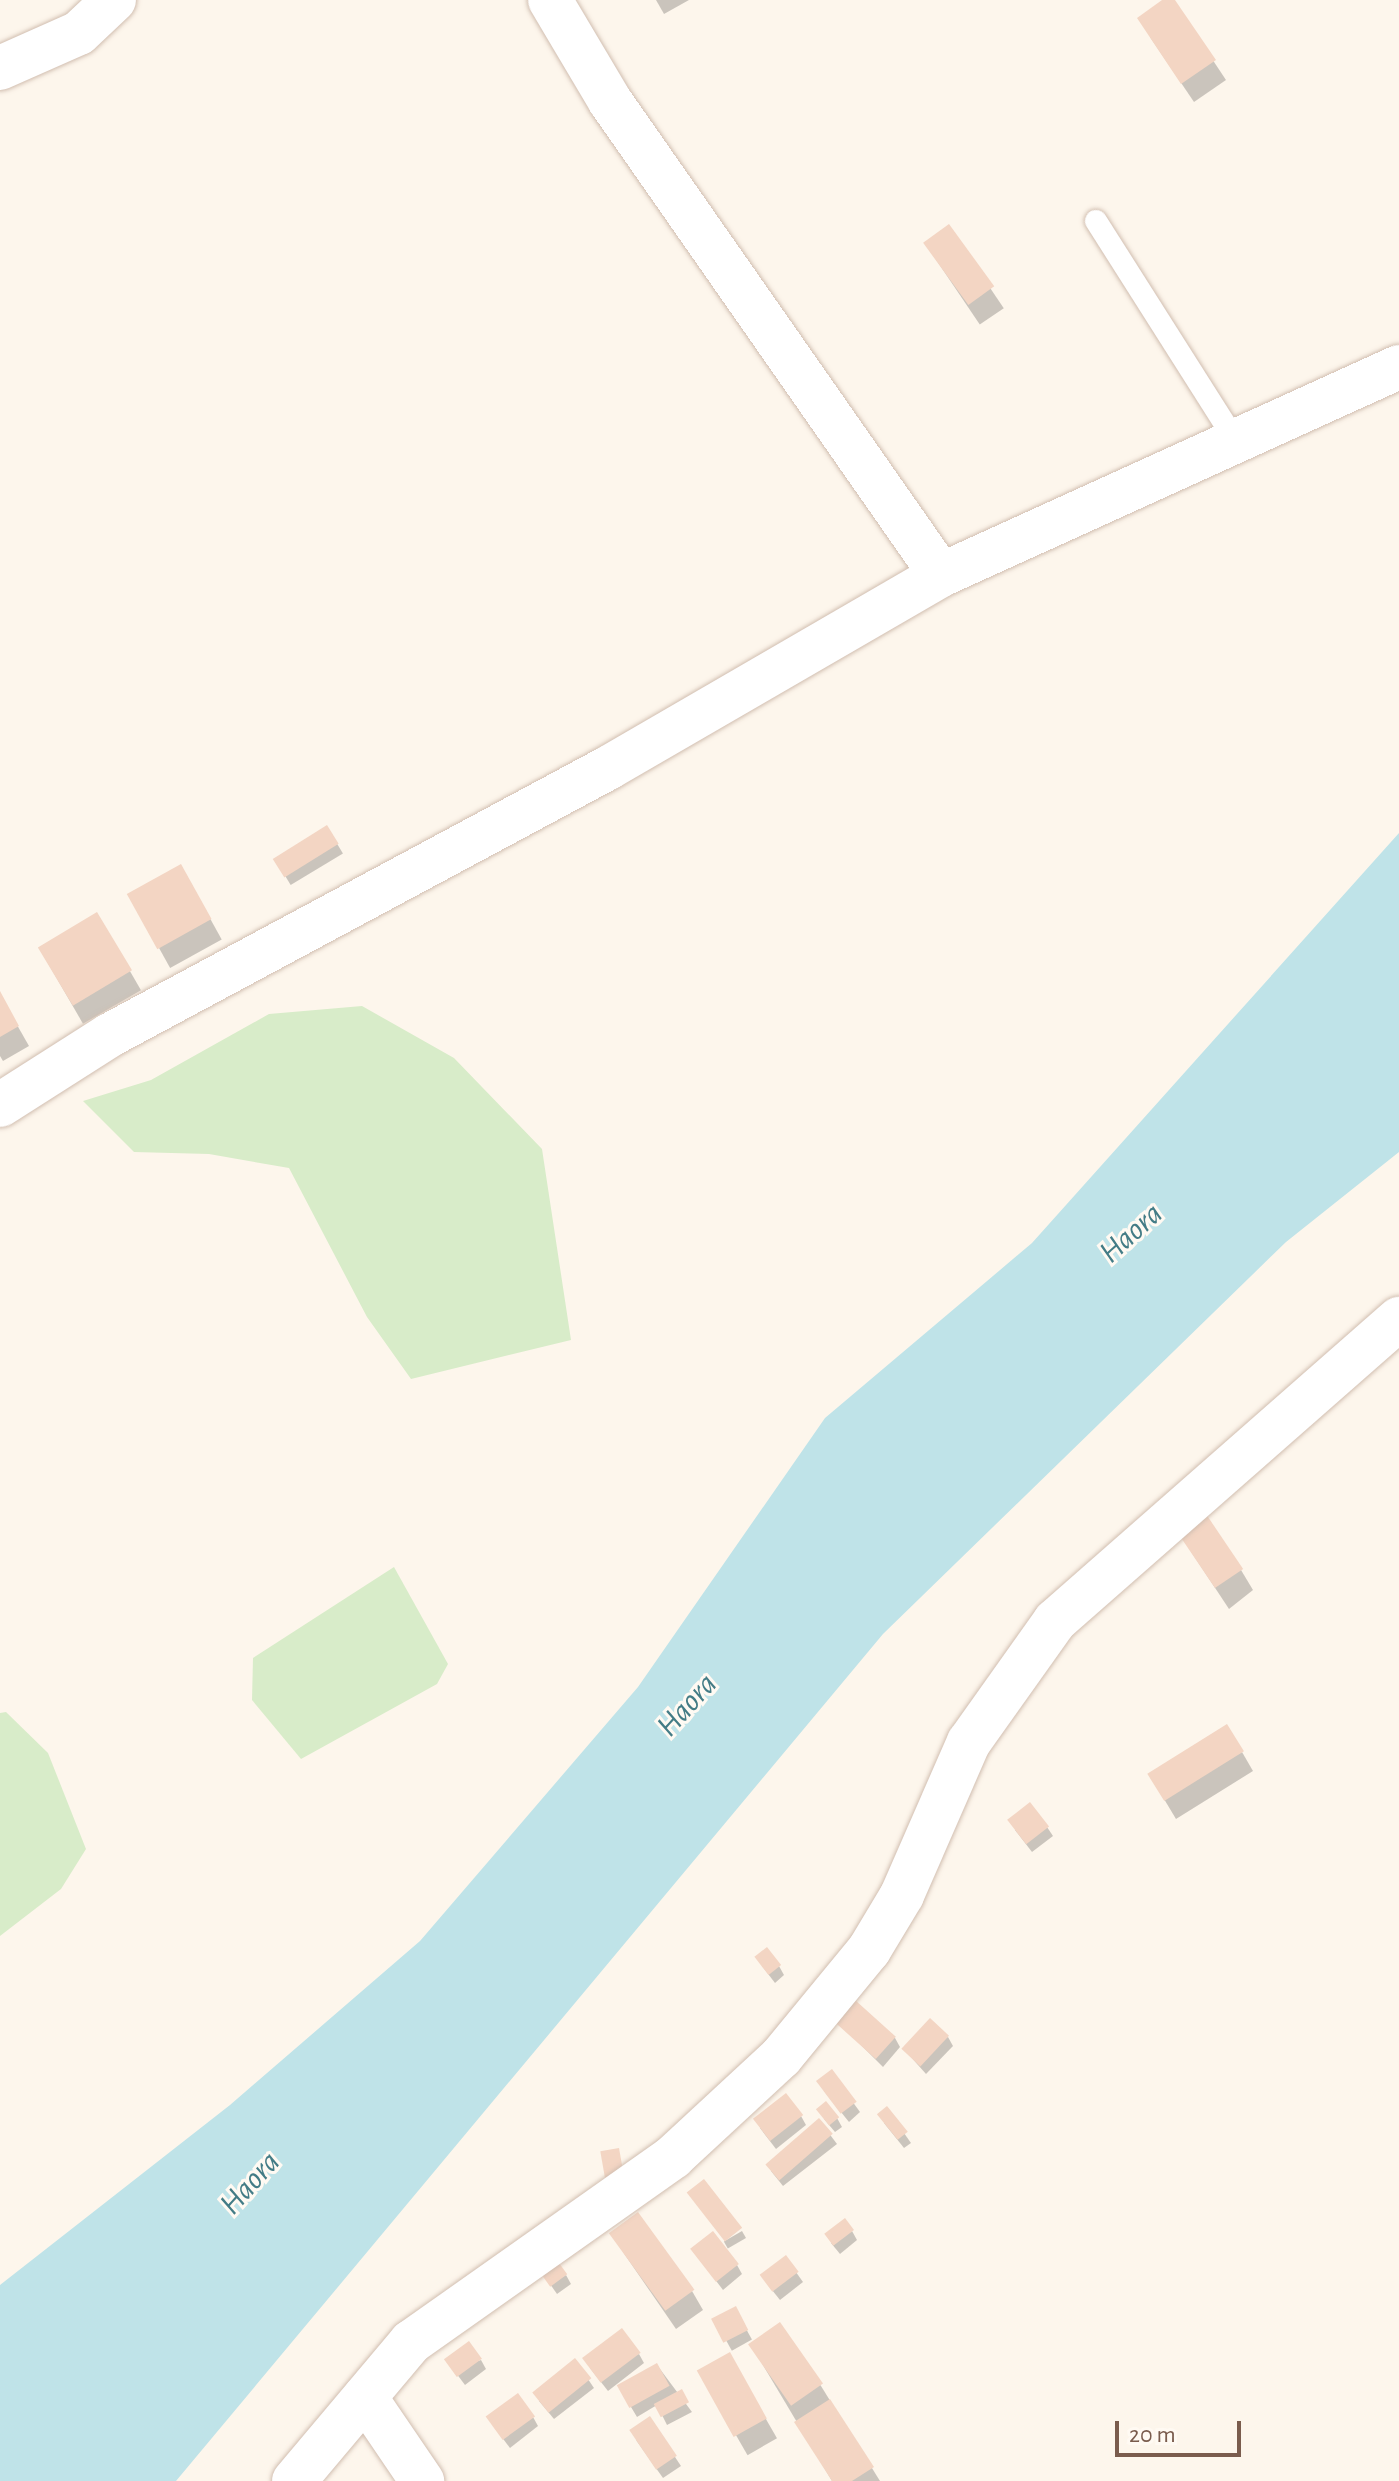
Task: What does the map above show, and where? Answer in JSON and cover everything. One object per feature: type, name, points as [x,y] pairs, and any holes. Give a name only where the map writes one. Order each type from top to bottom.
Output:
[{"type":"street","points":[[0,68],[79,33],[114,0]]},
{"type":"street","points":[[550,0],[610,101],[941,575]]},
{"type":"street","points":[[0,1105],[110,1035],[608,768],[941,575],[1399,367]]},
{"type":"street","points":[[294,2481],[411,2342],[673,2157],[781,2057],[869,1950],[902,1895],[969,1742],[1055,1621],[1399,1319]]},
{"type":"street","points":[[365,2397],[422,2481]]},
{"type":"lane","points":[[1096,221],[1235,440]]},
{"type":"green space","points":[[362,1006],[454,1058],[542,1149],[571,1340],[411,1379],[367,1317],[289,1168],[209,1154],[134,1152],[83,1101],[151,1080],[269,1014]]},
{"type":"green space","points":[[394,1567],[448,1664],[437,1684],[301,1759],[252,1700],[253,1658]]},
{"type":"green space","points":[[6,1712],[48,1753],[86,1849],[61,1889],[0,1936],[0,1713]]},
{"type":"water","name":"Haora","points":[[1399,833],[1399,1152],[1286,1242],[883,1634],[176,2481],[0,2481],[0,2285],[230,2105],[420,1941],[638,1687],[825,1418],[1032,1243]]},
{"type":"building","points":[[1162,0],[1175,0],[1216,60],[1181,84],[1137,18]]},
{"type":"building","points":[[949,224],[994,286],[968,305],[923,243]]},
{"type":"building","points":[[327,825],[339,844],[284,878],[273,859]]},
{"type":"building","points":[[181,864],[212,919],[157,949],[127,894]]},
{"type":"building","points":[[97,912],[132,970],[73,1006],[38,948]]},
{"type":"building","points":[[0,991],[19,1026],[0,1037]]},
{"type":"building","points":[[1204,1511],[1243,1569],[1215,1588],[1176,1530]]},
{"type":"building","points":[[1227,1724],[1244,1751],[1164,1801],[1147,1774]]},
{"type":"building","points":[[1030,1802],[1049,1826],[1026,1844],[1007,1820]]},
{"type":"building","points":[[767,1947],[781,1965],[769,1975],[754,1957]]},
{"type":"building","points":[[855,2000],[896,2037],[876,2059],[835,2022]]},
{"type":"building","points":[[930,2018],[949,2036],[920,2066],[901,2049]]},
{"type":"building","points":[[832,2069],[857,2102],[841,2114],[816,2081]]},
{"type":"building","points":[[786,2093],[803,2115],[770,2141],[753,2119]]},
{"type":"building","points":[[826,2101],[839,2117],[829,2126],[816,2109]]},
{"type":"building","points":[[887,2106],[908,2132],[898,2140],[877,2114]]},
{"type":"building","points":[[819,2118],[833,2134],[779,2180],[765,2165]]},
{"type":"building","points":[[619,2148],[624,2175],[605,2178],[600,2151]]},
{"type":"building","points":[[704,2179],[742,2228],[725,2241],[687,2193]]},
{"type":"building","points":[[638,2212],[694,2290],[665,2311],[609,2233]]},
{"type":"building","points":[[845,2218],[854,2230],[833,2246],[824,2234]]},
{"type":"building","points":[[713,2231],[739,2264],[716,2282],[690,2249]]},
{"type":"building","points":[[786,2255],[799,2272],[772,2292],[760,2275]]},
{"type":"building","points":[[559,2263],[567,2274],[550,2287],[542,2275]]},
{"type":"building","points":[[736,2306],[748,2330],[723,2343],[711,2319]]},
{"type":"building","points":[[780,2322],[823,2383],[791,2406],[748,2344]]},
{"type":"building","points":[[622,2328],[641,2353],[601,2383],[582,2358]]},
{"type":"building","points":[[469,2341],[482,2359],[457,2377],[444,2359]]},
{"type":"building","points":[[730,2352],[767,2418],[734,2437],[697,2370]]},
{"type":"building","points":[[575,2358],[591,2378],[549,2413],[532,2393]]},
{"type":"building","points":[[657,2363],[670,2386],[629,2408],[617,2385]]},
{"type":"building","points":[[682,2389],[689,2402],[661,2417],[654,2404]]},
{"type":"building","points":[[518,2393],[535,2416],[503,2440],[486,2417]]},
{"type":"building","points":[[830,2399],[874,2467],[852,2481],[832,2481],[794,2422]]},
{"type":"building","points":[[650,2416],[677,2456],[656,2470],[629,2430]]}]
